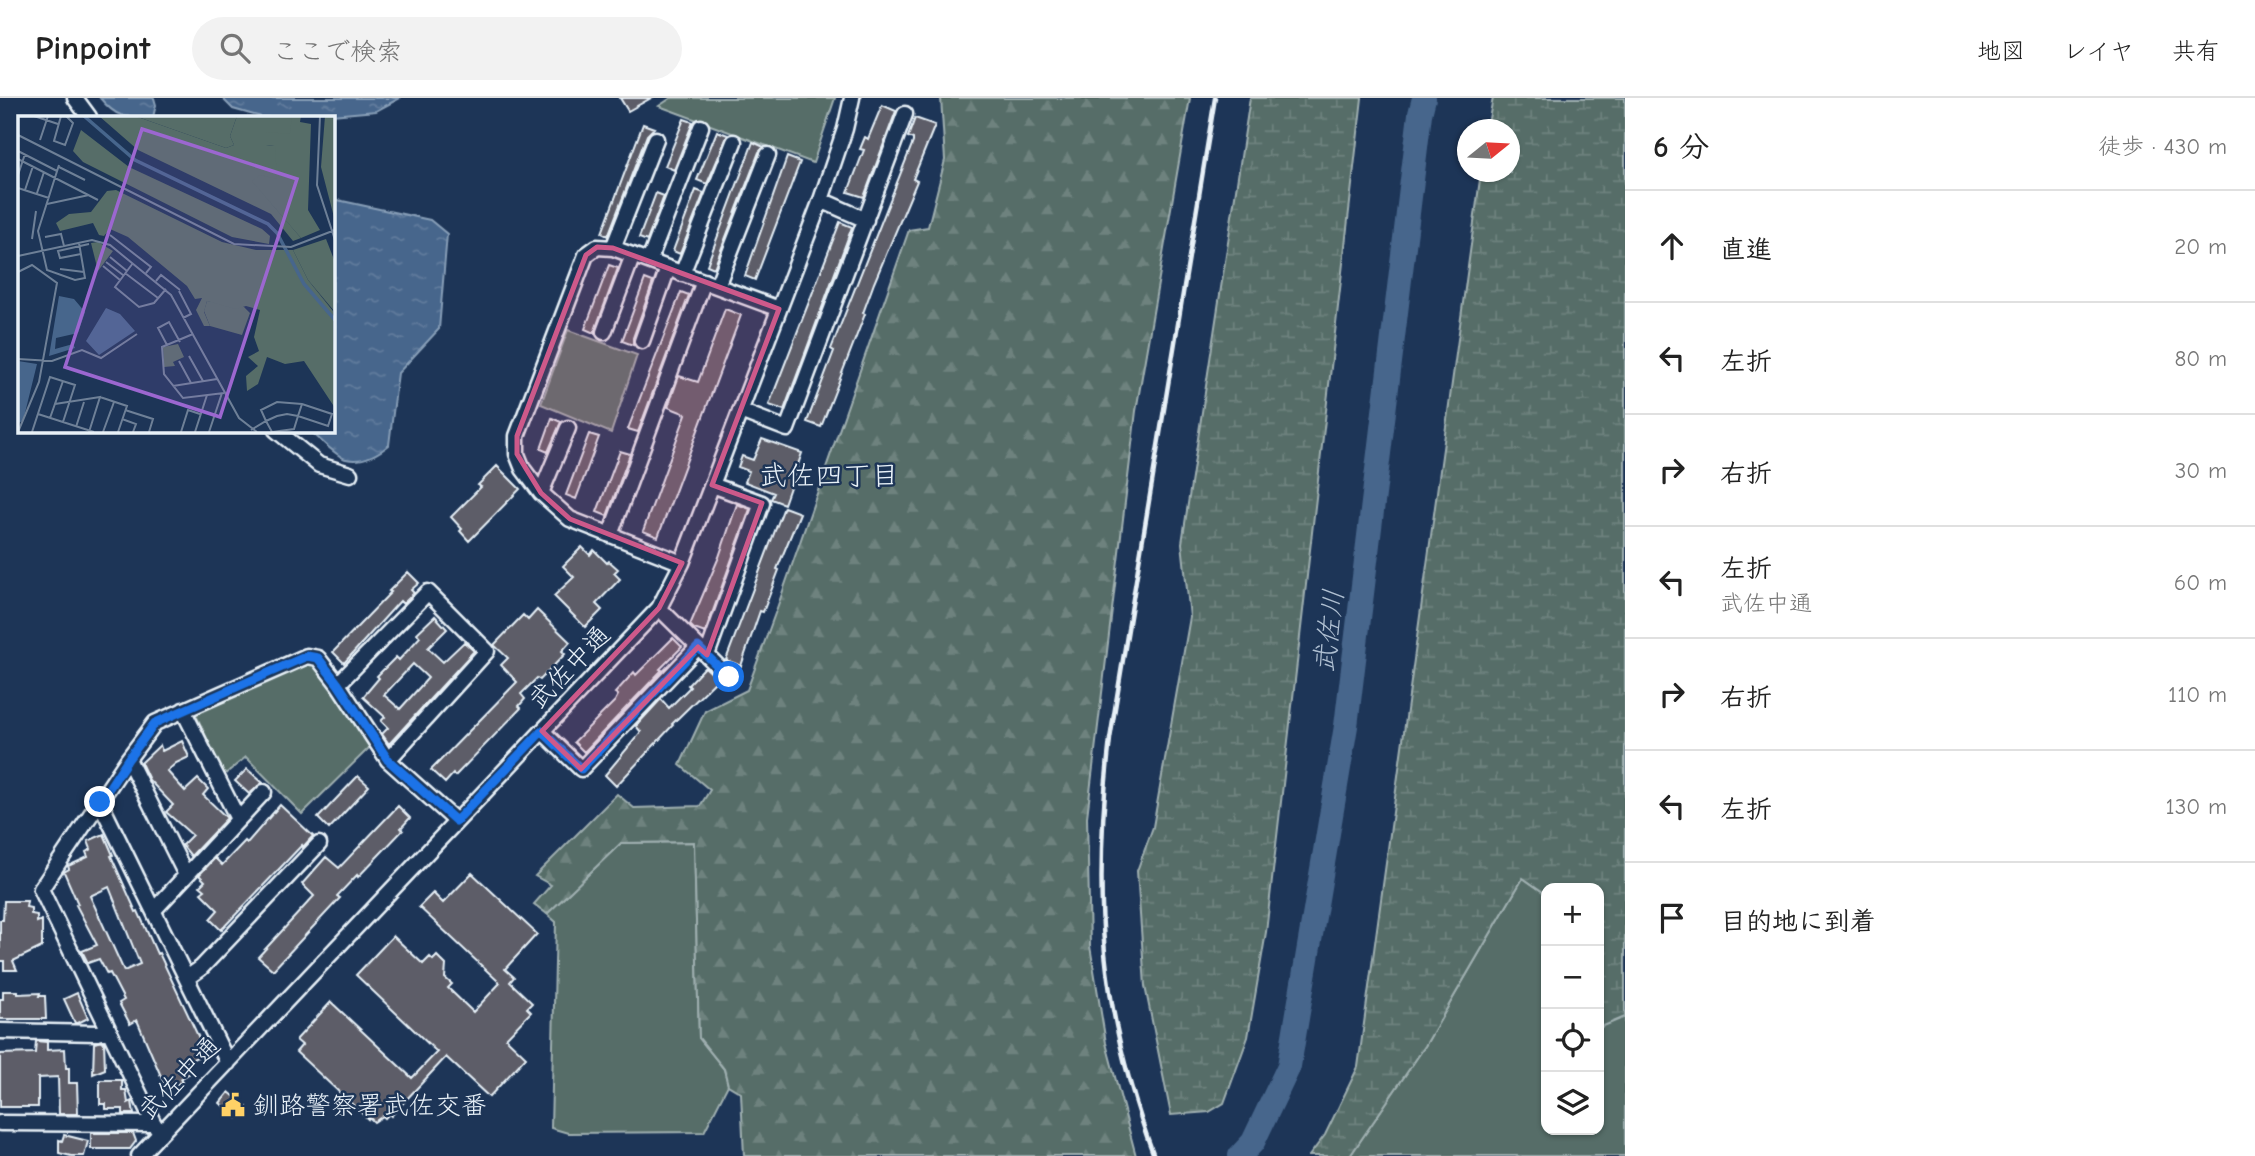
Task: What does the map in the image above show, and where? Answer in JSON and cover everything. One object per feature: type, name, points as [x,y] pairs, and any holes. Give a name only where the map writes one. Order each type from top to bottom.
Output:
[{"type":"street","points":[[75,98],[88,116]]},
{"type":"street","name":"武佐中通","points":[[139,1156],[157,1128],[228,1063],[659,608],[682,563],[821,200],[845,129],[852,98]]},
{"type":"street","points":[[740,411],[787,429],[905,114]]},
{"type":"street","points":[[649,261],[701,127]]},
{"type":"street","points":[[613,248],[656,139]]},
{"type":"street","points":[[682,274],[734,142]]},
{"type":"street","points":[[610,535],[710,284],[768,155]]},
{"type":"street","points":[[821,200],[866,220]]},
{"type":"street","points":[[682,563],[570,519],[541,493],[523,469],[517,454],[517,436],[586,255],[597,247],[613,248],[779,309]]},
{"type":"street","points":[[604,332],[632,256]]},
{"type":"street","points":[[642,341],[668,268]]},
{"type":"street","points":[[541,493],[568,428]]},
{"type":"street","points":[[278,432],[318,465],[350,474]]},
{"type":"street","points":[[542,731],[581,769],[703,651],[762,503],[712,485]]},
{"type":"street","points":[[338,684],[428,592],[487,651],[388,760]]},
{"type":"street","points":[[659,608],[729,677]]},
{"type":"street","points":[[0,1123],[157,1128],[41,889],[155,723],[307,656],[318,658],[388,760],[456,821]]},
{"type":"street","points":[[183,710],[238,818]]},
{"type":"street","points":[[128,759],[186,875]]},
{"type":"street","points":[[154,910],[264,792]]},
{"type":"street","points":[[100,802],[228,1063]]},
{"type":"street","points":[[187,978],[201,968],[319,844]]},
{"type":"street","points":[[0,1031],[98,1033],[109,1030]]},
{"type":"highlighted area","points":[[597,247],[613,248],[779,309],[712,485],[762,503],[707,655],[698,647],[581,769],[542,731],[659,608],[682,563],[570,519],[541,493],[517,454],[517,436],[586,255]]},
{"type":"green space","points":[[671,98],[835,98],[813,163],[659,106]]},
{"type":"green space","points":[[941,98],[1190,98],[1136,411],[1087,817],[1090,946],[1106,1043],[1136,1156],[744,1156],[741,1093],[728,1085],[724,1069],[699,1038],[694,842],[621,843],[547,914],[534,904],[551,885],[535,876],[617,794],[634,808],[700,806],[710,790],[680,765],[705,711],[747,690],[909,230],[928,227],[945,160]]},
{"type":"green space","points":[[1250,98],[1362,98],[1266,932],[1248,1037],[1224,1103],[1209,1112],[1171,1115],[1145,986],[1137,871],[1153,827],[1190,617],[1182,543]]},
{"type":"green space","points":[[1493,98],[1625,98],[1625,1017],[1604,1026],[1604,883],[1541,883],[1541,891],[1523,878],[1425,1046],[1350,1156],[1309,1156],[1325,1135],[1358,1067],[1480,182],[1520,182],[1520,119],[1489,119]]},
{"type":"green space","points":[[568,330],[637,355],[611,433],[541,404]]},
{"type":"green space","points":[[300,663],[319,666],[370,747],[302,814],[246,757],[224,775],[195,713]]},
{"type":"green space","points":[[694,842],[699,1038],[724,1069],[728,1085],[704,1132],[568,1133],[551,1128],[556,922],[547,914],[621,843]]},
{"type":"green space","points":[[1523,878],[1541,891],[1541,1135],[1604,1135],[1604,1021],[1625,1013],[1625,1156],[1350,1156],[1425,1046]]},
{"type":"water","points":[[100,98],[154,98],[156,105],[153,116],[124,116],[112,110]]},
{"type":"water","points":[[222,98],[400,98],[376,111],[320,116],[258,116],[233,109]]},
{"type":"water","points":[[334,199],[430,220],[447,234],[439,329],[398,373],[389,445],[358,460],[346,459],[311,432],[334,432]]},
{"type":"building","points":[[620,98],[651,98],[628,111]]},
{"type":"building","points":[[882,105],[896,111],[864,197],[848,192],[864,150],[860,149],[865,137],[868,139]]},
{"type":"building","points":[[915,118],[935,125],[913,179],[917,181],[874,283],[863,313],[865,314],[821,427],[807,422],[834,351],[831,349],[913,142],[913,139],[908,137]]},
{"type":"building","points":[[684,119],[693,122],[674,170],[665,166]]},
{"type":"building","points":[[643,124],[654,128],[647,135],[608,236],[602,233]]},
{"type":"building","points":[[717,131],[728,135],[707,184],[697,180]]},
{"type":"building","points":[[753,142],[764,147],[759,152],[714,268],[707,265]]},
{"type":"building","points":[[787,157],[800,162],[755,280],[745,276]]},
{"type":"building","points":[[696,190],[704,193],[680,254],[673,251]]},
{"type":"building","points":[[656,193],[664,196],[647,241],[639,238]]},
{"type":"building","points":[[840,222],[852,227],[784,410],[769,405]]},
{"type":"building","points":[[609,265],[618,268],[594,333],[585,329]]},
{"type":"building","points":[[645,279],[653,282],[633,338],[633,345],[622,341]]},
{"type":"building","points":[[681,292],[689,295],[638,432],[628,429]]},
{"type":"building","points":[[725,309],[741,315],[658,537],[643,531],[686,414],[668,407],[679,376],[698,382]]},
{"type":"building","points":[[552,418],[561,422],[548,452],[541,449]]},
{"type":"building","points":[[589,434],[599,437],[576,499],[566,495]]},
{"type":"building","points":[[762,439],[802,453],[784,504],[771,499],[774,493],[745,482],[749,471],[738,467],[742,456],[753,460]]},
{"type":"building","points":[[620,451],[630,454],[607,516],[597,512]]},
{"type":"building","points":[[497,466],[520,489],[469,541],[451,517],[481,487],[478,485]]},
{"type":"building","points":[[737,504],[750,509],[705,633],[690,625],[719,557]]},
{"type":"building","points":[[784,507],[800,513],[741,666],[726,660]]},
{"type":"building","points":[[582,547],[590,555],[594,550],[607,563],[609,561],[618,569],[614,573],[620,579],[596,604],[602,610],[585,627],[554,596],[574,577],[563,566]]},
{"type":"building","points":[[408,572],[419,583],[411,590],[414,593],[403,604],[400,601],[344,663],[333,652]]},
{"type":"building","points":[[537,610],[570,642],[562,651],[565,654],[540,680],[537,678],[521,694],[525,699],[519,706],[521,708],[445,783],[431,770],[517,682],[501,665],[508,658],[494,645],[523,615],[528,620]]},
{"type":"building","points":[[435,616],[447,629],[428,648],[443,662],[464,642],[474,651],[389,744],[382,734],[388,728],[381,721],[385,717],[363,697],[379,678],[377,676],[396,657],[399,660],[420,637],[417,633]],"holes":[[[413,664],[428,678],[400,709],[384,695]]]},
{"type":"building","points":[[673,638],[682,647],[584,752],[574,742],[615,701],[618,695],[615,693],[634,672],[636,675]]},
{"type":"building","points":[[705,667],[718,679],[672,724],[616,786],[605,775],[641,732],[636,726],[661,699],[669,708]]},
{"type":"building","points":[[182,741],[189,757],[167,771],[185,791],[198,779],[208,789],[203,795],[227,818],[191,856],[182,845],[192,835],[166,812],[173,805],[149,780],[141,763],[160,745],[162,751]]},
{"type":"building","points":[[247,769],[263,783],[249,794],[235,781]]},
{"type":"building","points":[[358,776],[369,786],[329,829],[318,818]]},
{"type":"building","points":[[280,805],[313,836],[221,930],[210,919],[218,910],[201,893],[205,890],[200,886],[205,881],[199,875],[215,858],[222,865],[245,841],[247,843]]},
{"type":"building","points":[[398,806],[410,818],[401,828],[403,830],[337,896],[340,898],[273,970],[258,957],[314,896],[302,884],[326,857],[339,868]]},
{"type":"building","points":[[104,834],[136,912],[138,911],[157,954],[159,953],[206,1053],[186,1062],[192,1072],[180,1079],[182,1082],[166,1088],[137,1020],[130,1024],[119,1003],[124,1000],[110,973],[107,974],[99,959],[88,963],[82,951],[97,945],[76,905],[78,904],[64,872],[69,869],[68,866],[88,857],[86,852],[91,849],[88,841]],"holes":[[[109,887],[140,964],[124,971],[90,896]]]},
{"type":"building","points":[[472,873],[537,934],[505,969],[514,977],[510,982],[532,1003],[527,1008],[531,1012],[506,1038],[526,1057],[489,1097],[446,1057],[391,1116],[383,1116],[374,1122],[296,1052],[302,1045],[296,1040],[331,1002],[412,1078],[437,1052],[356,975],[393,936],[423,964],[430,957],[433,960],[437,956],[446,965],[445,978],[452,984],[448,988],[473,1012],[500,983],[419,907],[433,893],[443,903]]},
{"type":"building","points":[[4,901],[27,901],[26,907],[31,908],[31,914],[37,915],[37,922],[42,920],[42,947],[13,961],[17,970],[4,970],[4,961],[0,961],[0,920],[3,920]]},
{"type":"building","points":[[3,991],[18,991],[18,994],[40,993],[39,996],[45,996],[46,1019],[0,1019],[0,999],[3,999]]},
{"type":"building","points":[[77,993],[88,1018],[75,1023],[64,999]]},
{"type":"building","points":[[36,1041],[47,1042],[47,1050],[65,1049],[69,1083],[77,1083],[78,1114],[59,1114],[58,1077],[38,1078],[38,1107],[0,1107],[0,1054],[35,1053]]},
{"type":"building","points":[[104,1041],[105,1069],[93,1074],[94,1043]]},
{"type":"building","points":[[100,1080],[122,1080],[122,1090],[126,1090],[128,1103],[132,1101],[134,1114],[123,1114],[123,1109],[106,1109],[106,1104],[100,1104]]},
{"type":"building","name":"釧路警察署武佐交番","points":[[229,1092],[247,1107],[237,1118],[220,1103]]},
{"type":"building","points":[[91,1133],[133,1133],[136,1141],[130,1149],[91,1149]]},
{"type":"building","points":[[64,1135],[88,1141],[84,1156],[59,1153],[59,1140],[62,1141]]},
{"type":"waterway","name":"武佐川","points":[[1240,1156],[1253,1142],[1289,1066],[1346,726],[1424,98]]},
{"type":"railway","points":[[1154,1156],[1123,1056],[1108,979],[1101,873],[1103,819],[1110,739],[1215,98]]},
{"type":"place","name":"釧路警察署武佐交番","points":[[233,1105]]},
{"type":"district","name":"武佐四丁目","points":[[829,475]]},
{"type":"route","points":[[100,802],[155,723],[307,656],[318,658],[388,760],[456,821],[542,731],[581,769],[698,647],[729,677]]}]
